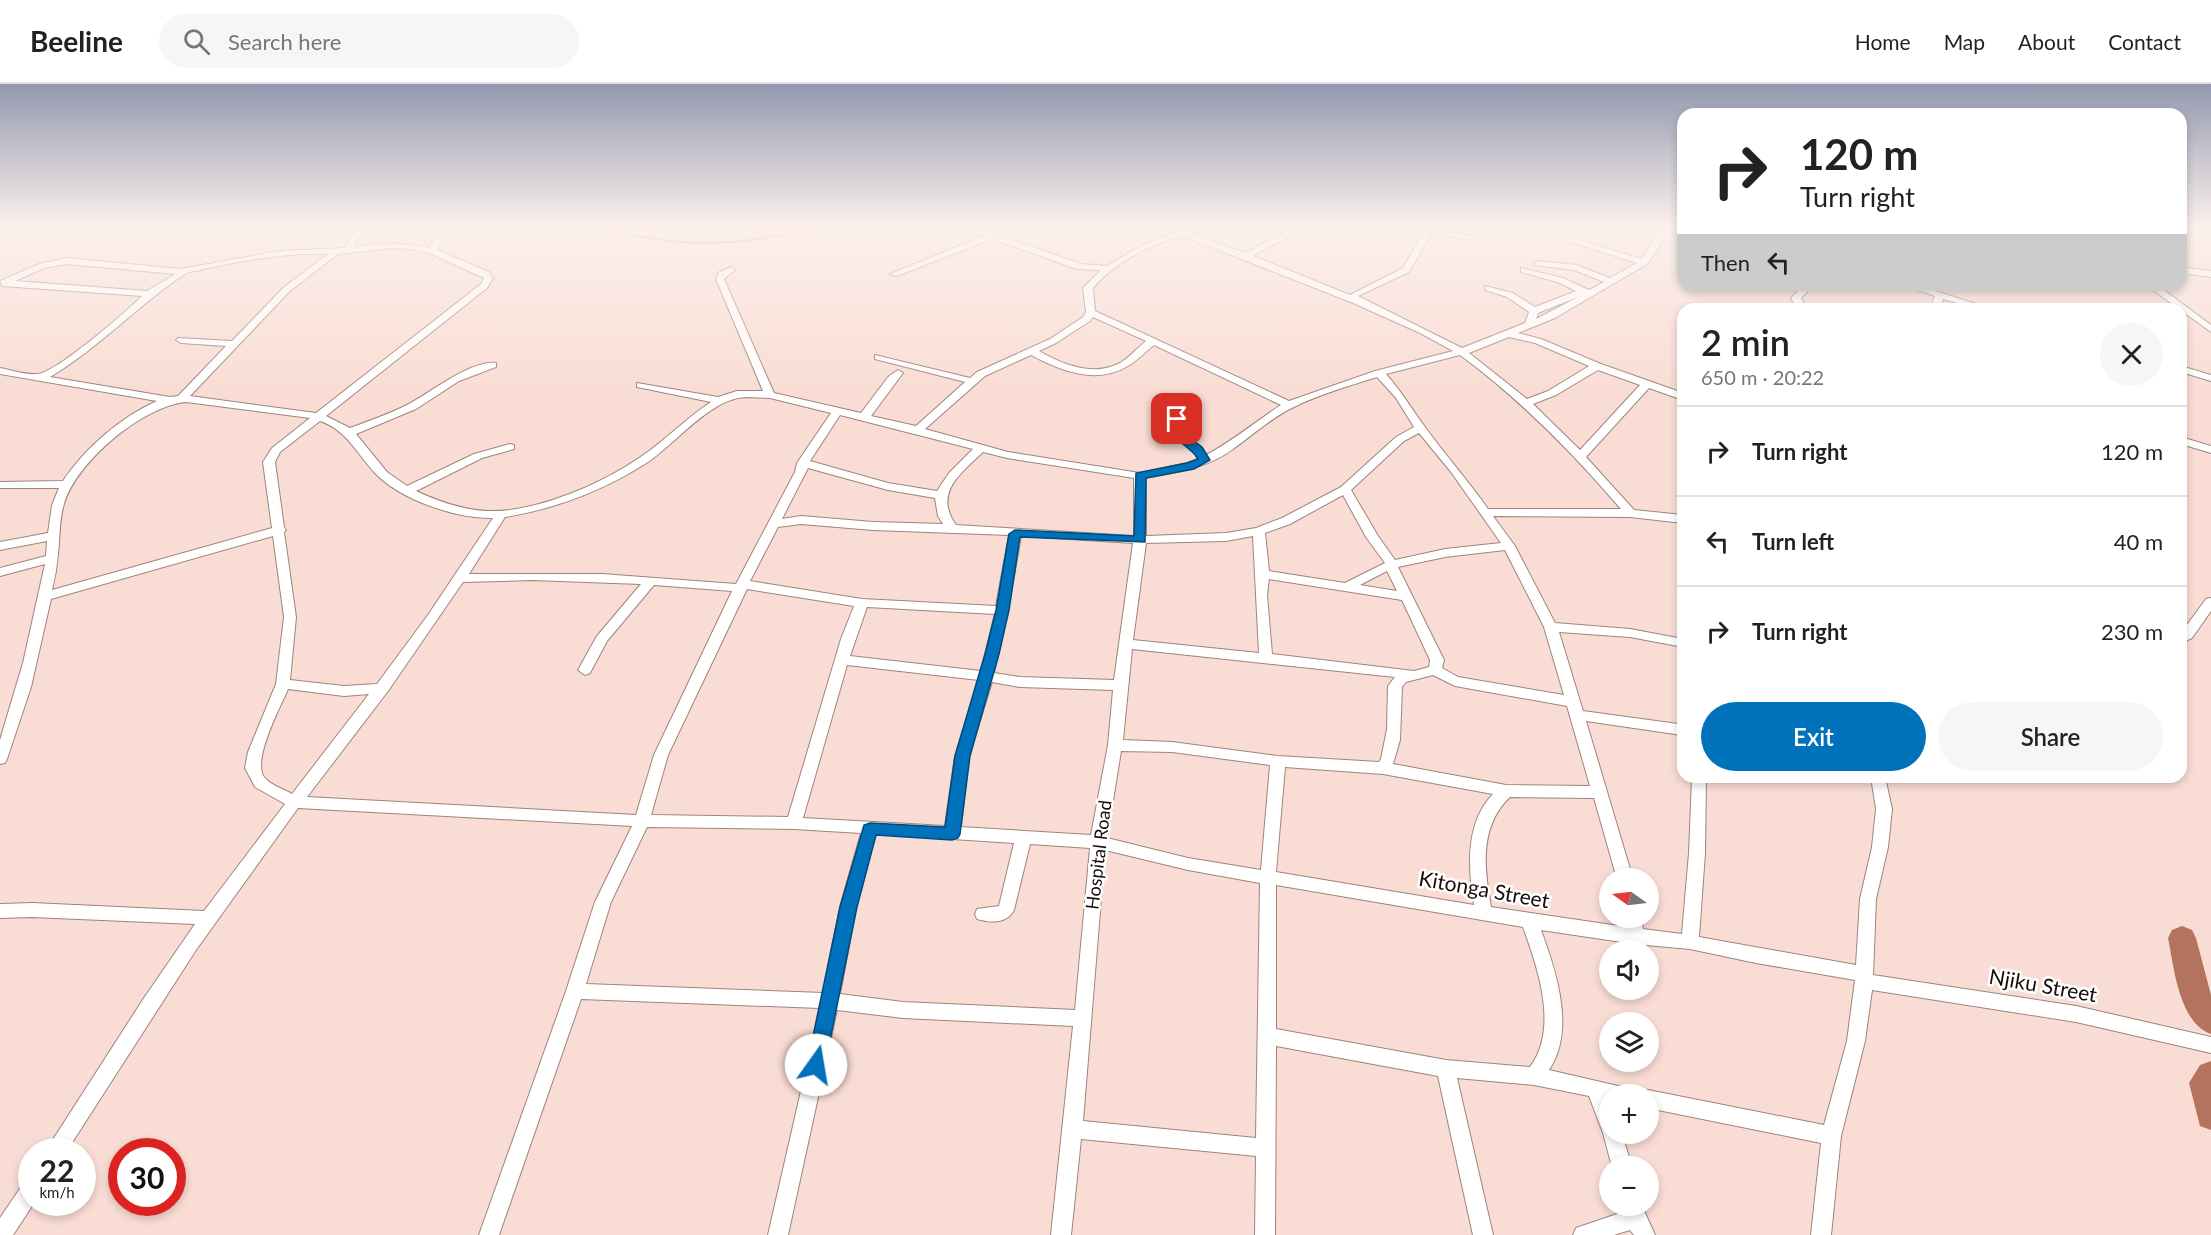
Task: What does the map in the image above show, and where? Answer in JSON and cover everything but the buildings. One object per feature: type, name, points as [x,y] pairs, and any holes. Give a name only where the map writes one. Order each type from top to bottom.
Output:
[{"type":"street","points":[[42,377],[61,366],[126,317],[149,294],[169,282]]},
{"type":"street","points":[[182,399],[287,289],[297,282]]},
{"type":"street","points":[[294,802],[260,783],[252,768],[255,752],[283,684],[290,617],[269,462],[276,450],[487,282]]},
{"type":"street","points":[[721,282],[770,395]]},
{"type":"street","points":[[918,430],[972,381],[999,365],[1033,352],[1087,319],[1091,312],[1088,288],[1094,282]]},
{"type":"street","points":[[1310,282],[1441,339],[1462,352],[1528,402],[1551,429],[1581,456],[1630,513]]},
{"type":"street","points":[[1353,299],[1354,295],[1382,282]]},
{"type":"street","points":[[1558,282],[1588,292]]},
{"type":"street","points":[[0,371],[169,400],[182,399],[320,417],[342,427],[389,479],[409,490],[440,506],[466,512],[501,514],[563,500],[619,474],[645,460],[720,401],[730,396],[747,393],[770,395],[918,430],[1007,455],[1140,476],[1190,466],[1228,448],[1247,432],[1289,405],[1379,373],[1462,352],[1510,334],[1609,282]]},
{"type":"street","points":[[1,283],[149,294]]},
{"type":"street","points":[[1488,288],[1510,295],[1534,311]]},
{"type":"street","points":[[1798,303],[1796,298],[1803,291]]},
{"type":"street","points":[[1927,291],[1967,303]]},
{"type":"street","points":[[2160,291],[2178,303]]},
{"type":"street","points":[[1528,326],[1534,311],[1588,292]]},
{"type":"street","points":[[1937,303],[1940,295]]},
{"type":"street","points":[[2187,309],[2211,328]]},
{"type":"street","points":[[1091,312],[1289,405]]},
{"type":"street","points":[[1510,334],[1570,353],[1597,366],[1677,395]]},
{"type":"street","points":[[181,340],[234,344]]},
{"type":"street","points":[[1033,352],[1064,368],[1092,372],[1107,371],[1125,364],[1153,341]]},
{"type":"street","points":[[878,357],[972,381]]},
{"type":"street","points":[[348,433],[412,407],[455,379],[492,365]]},
{"type":"street","points":[[1528,402],[1552,393],[1597,366]]},
{"type":"street","points":[[2187,371],[2211,378]]},
{"type":"street","points":[[862,417],[883,396],[888,382],[898,373]]},
{"type":"street","points":[[1379,373],[1400,396],[1420,428],[1455,470],[1509,546],[1551,627],[1622,868]]},
{"type":"street","points":[[1581,456],[1647,384]]},
{"type":"street","points":[[641,385],[720,401]]},
{"type":"street","points":[[0,759],[26,684],[52,558],[53,518],[66,484],[109,437],[146,411],[169,400]]},
{"type":"street","points":[[1171,407],[1177,419],[1175,430],[1177,434],[1198,450],[1204,460]]},
{"type":"street","points":[[489,1235],[575,992],[603,902],[642,821],[661,755],[741,586],[801,472],[803,463],[837,411]]},
{"type":"street","points":[[773,524],[801,520],[1140,540],[1226,537],[1259,531],[1286,521],[1346,489],[1400,439],[1420,428]]},
{"type":"street","points":[[2187,442],[2211,450]]},
{"type":"street","points":[[409,490],[478,456],[510,447]]},
{"type":"street","points":[[952,528],[944,519],[939,507],[940,495],[949,480],[980,447]]},
{"type":"street","points":[[803,463],[909,493],[940,495]]},
{"type":"street","name":"Hospital Road","points":[[1061,1235],[1073,1129],[1098,842],[1115,745],[1120,685],[1140,540],[1140,476]]},
{"type":"street","points":[[0,485],[66,484]]},
{"type":"street","points":[[1346,489],[1372,537],[1391,563],[1405,596],[1414,609],[1437,660],[1435,670]]},
{"type":"street","points":[[1484,512],[1630,513],[1677,518]]},
{"type":"street","points":[[64,1138],[209,918],[294,802],[383,688],[462,578],[501,514]]},
{"type":"street","points":[[45,596],[127,571],[280,530]]},
{"type":"street","points":[[1259,531],[1266,658]]},
{"type":"street","points":[[952,834],[962,756],[987,676],[1002,610],[1015,534]]},
{"type":"street","points":[[0,546],[53,536]]},
{"type":"street","points":[[1346,588],[1365,574],[1391,563],[1509,546]]},
{"type":"street","points":[[0,572],[52,558]]},
{"type":"street","points":[[1263,574],[1405,596]]},
{"type":"street","points":[[462,578],[506,575],[587,577],[741,586],[862,603],[1002,610]]},
{"type":"street","points":[[585,670],[602,639],[651,581]]},
{"type":"street","points":[[2187,633],[2211,602]]},
{"type":"street","points":[[794,823],[842,660],[862,603]]},
{"type":"street","points":[[1551,627],[1630,633],[1677,642]]},
{"type":"street","points":[[1127,644],[1415,675]]},
{"type":"street","points":[[842,660],[987,676],[1020,682],[1120,685]]},
{"type":"street","points":[[1383,768],[1388,760],[1391,747],[1395,686],[1401,679],[1435,670],[1455,681],[1677,729]]},
{"type":"street","points":[[283,684],[344,691],[383,688]]},
{"type":"street","points":[[1115,745],[1172,747],[1278,761],[1383,768],[1506,791],[1600,792]]},
{"type":"street","points":[[1265,1235],[1268,876],[1278,761]]},
{"type":"street","points":[[1690,942],[1698,853],[1699,783]]},
{"type":"street","points":[[1821,1235],[1831,1136],[1856,1041],[1864,977],[1868,899],[1880,847],[1884,809],[1879,783]]},
{"type":"street","points":[[1483,912],[1479,893],[1480,835],[1489,809],[1506,791]]},
{"type":"street","name":"Kitonga Street","points":[[294,802],[642,821],[794,823],[1098,842],[1188,864],[1635,937],[1690,942],[1864,977]]},
{"type":"street","points":[[778,1235],[830,1001],[848,907],[870,829]]},
{"type":"street","points":[[982,914],[999,915],[1006,910],[1023,836]]},
{"type":"street","points":[[0,911],[209,918]]},
{"type":"street","points":[[1529,920],[1543,958],[1550,1001],[1551,1039],[1547,1057],[1534,1076]]},
{"type":"street","points":[[1634,928],[1635,937]]},
{"type":"street","name":"Njiku Street","points":[[1864,977],[2076,1014],[2211,1045]]},
{"type":"street","points":[[575,992],[830,1001],[903,1010],[1083,1018]]},
{"type":"street","points":[[1267,1036],[1446,1069],[1534,1076],[1599,1091]]},
{"type":"street","points":[[1446,1069],[1483,1235]]},
{"type":"street","points":[[1596,1090],[1599,1098]]},
{"type":"street","points":[[1659,1101],[1831,1136]]},
{"type":"street","points":[[1073,1129],[1266,1148]]},
{"type":"street","points":[[1,1235],[18,1209]]},
{"type":"street","points":[[1583,1235],[1637,1220]]},
{"type":"waterway","points":[[2182,938],[2195,996],[2211,1021]]},
{"type":"waterway","points":[[2211,1075],[2204,1083],[2211,1115]]},
{"type":"route","points":[[816,1065],[848,907],[870,829],[952,834],[958,802],[962,756],[987,676],[1002,610],[1015,534],[1140,540],[1140,476],[1190,466],[1204,460],[1198,450],[1177,434],[1175,430],[1177,419]]}]
